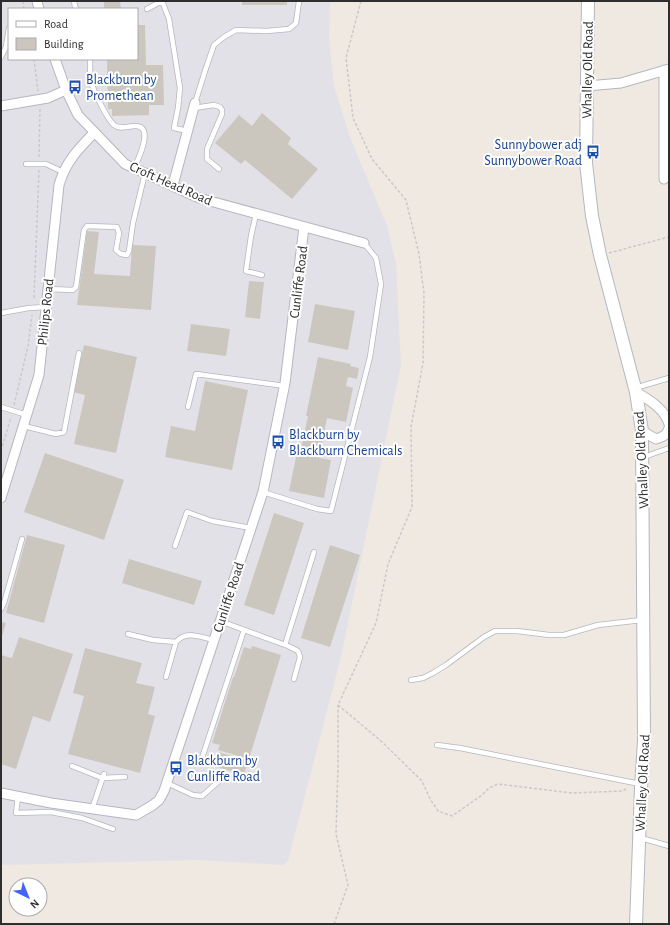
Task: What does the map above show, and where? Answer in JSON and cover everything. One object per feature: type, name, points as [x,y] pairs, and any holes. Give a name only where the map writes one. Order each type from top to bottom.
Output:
[{"type":"street","name":"Whalley Old Road","points":[[588,1],[586,163],[592,216],[600,255],[636,390],[642,431],[644,740],[638,782],[639,838],[636,924]]},
{"type":"street","name":"Croft Head Road","points":[[55,60],[66,90],[78,115],[126,164],[199,198],[364,243]]},
{"type":"street","points":[[586,86],[621,83],[667,70],[664,179]]},
{"type":"street","points":[[1,106],[48,98],[66,90]]},
{"type":"street","points":[[173,185],[195,106]]},
{"type":"street","name":"Philips Road","points":[[1,498],[39,374],[59,185],[63,172],[68,163],[79,148],[94,133]]},
{"type":"street","name":"Cunliffe Road","points":[[1,793],[136,815],[145,811],[159,800],[164,791],[263,492],[284,386],[304,227]]},
{"type":"street","points":[[636,390],[658,408],[668,419],[669,424]]},
{"type":"street","points":[[642,431],[656,439],[668,433],[669,428]]},
{"type":"lane","points":[[147,9],[162,1],[169,19],[180,88],[174,128],[188,131]]},
{"type":"lane","points":[[219,169],[207,159],[207,150],[222,114],[222,110],[220,107],[214,105],[195,106],[214,45],[236,30],[267,31],[289,29],[296,23],[299,1]]},
{"type":"lane","points":[[1,57],[6,47],[8,34]]},
{"type":"lane","points":[[90,60],[92,82],[111,122],[119,127],[137,125],[142,127],[144,131],[143,148],[134,168]]},
{"type":"lane","points":[[26,164],[46,164],[63,172]]},
{"type":"lane","points":[[48,289],[73,290],[76,287],[84,230],[87,226],[117,228],[118,233],[116,250],[121,254],[127,255],[130,251],[133,223],[145,173]]},
{"type":"lane","points":[[256,214],[246,271],[262,275]]},
{"type":"lane","points":[[263,492],[331,512],[370,357],[381,284],[376,258],[364,243]]},
{"type":"lane","points":[[1,313],[28,308],[46,307]]},
{"type":"lane","points":[[24,426],[56,434],[64,432],[79,353]]},
{"type":"lane","points":[[188,407],[196,374],[284,386]]},
{"type":"lane","points":[[636,390],[669,378]]},
{"type":"lane","points":[[1,407],[27,415]]},
{"type":"lane","points":[[643,458],[669,448]]},
{"type":"lane","points":[[175,546],[188,512],[212,521],[251,528]]},
{"type":"lane","points":[[1,609],[22,539]]},
{"type":"lane","points":[[286,645],[314,552]]},
{"type":"lane","points":[[411,680],[423,678],[433,673],[484,637],[495,632],[517,631],[549,635],[564,634],[598,625],[644,619]]},
{"type":"lane","points":[[220,621],[286,645],[298,651],[300,657],[294,679]]},
{"type":"lane","points":[[202,758],[244,630]]},
{"type":"lane","points":[[128,634],[153,640],[176,642]]},
{"type":"lane","points":[[166,677],[176,642],[180,638],[186,635],[214,640]]},
{"type":"lane","points":[[437,745],[460,748],[638,782]]},
{"type":"lane","points":[[72,766],[103,776],[126,777]]},
{"type":"lane","points":[[92,809],[103,776]]},
{"type":"lane","points":[[167,783],[193,795],[202,796],[218,782]]},
{"type":"lane","points":[[18,796],[16,813],[51,812],[82,818],[113,829]]},
{"type":"lane","points":[[639,838],[669,846]]},
{"type":"path","points":[[334,924],[348,885],[336,834],[338,705],[376,623],[388,564],[412,507],[411,427],[423,363],[424,293],[419,254],[406,200],[372,159],[353,118],[346,58],[361,1]]},
{"type":"path","points":[[34,60],[38,92]]},
{"type":"path","points":[[39,158],[40,107]]},
{"type":"path","points":[[34,298],[39,170]]},
{"type":"path","points":[[600,255],[669,237]]},
{"type":"path","points":[[14,407],[28,346],[33,313]]},
{"type":"path","points":[[1,451],[12,415]]},
{"type":"path","points":[[338,705],[381,741],[422,781],[438,811],[452,816],[482,795],[489,788],[498,784],[572,793],[624,791],[638,782]]},
{"type":"shaded area","points":[[1,1],[330,1],[329,40],[334,86],[350,137],[387,226],[396,264],[401,365],[341,657],[288,861],[283,865],[198,860],[1,865]]},
{"type":"building","points":[[104,1],[120,1],[121,8],[104,8]]},
{"type":"building","points":[[242,1],[287,1],[287,5],[242,5]]},
{"type":"building","points":[[138,25],[145,25],[146,65],[163,65],[164,105],[149,105],[149,115],[112,116],[112,109],[108,109],[107,60],[138,60]]},
{"type":"building","points":[[262,113],[291,138],[288,144],[318,169],[292,199],[245,160],[241,164],[215,143],[239,115],[252,126]]},
{"type":"building","points":[[87,231],[99,232],[94,274],[130,276],[132,245],[156,246],[151,310],[77,305]]},
{"type":"building","points":[[249,281],[264,282],[260,319],[245,317]]},
{"type":"building","points":[[315,304],[355,311],[348,350],[308,342]]},
{"type":"building","points":[[191,324],[230,329],[226,356],[187,351]]},
{"type":"building","points":[[84,345],[137,357],[116,453],[74,444],[85,395],[73,392]]},
{"type":"building","points":[[318,357],[351,364],[350,366],[359,368],[357,379],[348,377],[346,386],[353,388],[346,422],[327,418],[319,458],[331,460],[324,498],[289,491],[297,453],[300,454]]},
{"type":"building","points":[[205,381],[248,390],[232,470],[165,457],[171,426],[195,431]]},
{"type":"building","points":[[45,453],[124,480],[104,540],[24,512]]},
{"type":"building","points":[[274,513],[304,523],[274,615],[244,605]]},
{"type":"building","points":[[27,535],[65,545],[44,623],[6,613]]},
{"type":"building","points":[[330,545],[360,555],[330,647],[301,638]]},
{"type":"building","points":[[129,559],[202,581],[194,605],[122,583]]},
{"type":"building","points":[[1,622],[6,623],[1,639]]},
{"type":"building","points":[[19,637],[73,654],[50,722],[33,716],[16,769],[1,764],[1,655],[12,658]]},
{"type":"building","points":[[252,646],[281,655],[249,759],[218,750],[220,745],[212,743],[244,647],[251,649]]},
{"type":"building","points":[[85,648],[142,663],[136,683],[155,687],[148,714],[155,716],[140,773],[68,754],[84,696],[73,693]]},
{"type":"building","points":[[218,752],[248,761],[244,775],[214,766]]},
{"type":"place","name":"Blackburn by Promethean","points":[[75,87]]},
{"type":"place","name":"Sunnybower adj Sunnybower Road","points":[[593,152]]},
{"type":"place","name":"Blackburn by Blackburn Chemicals","points":[[278,442]]},
{"type":"place","name":"Blackburn by Cunliffe Road","points":[[176,768]]}]
